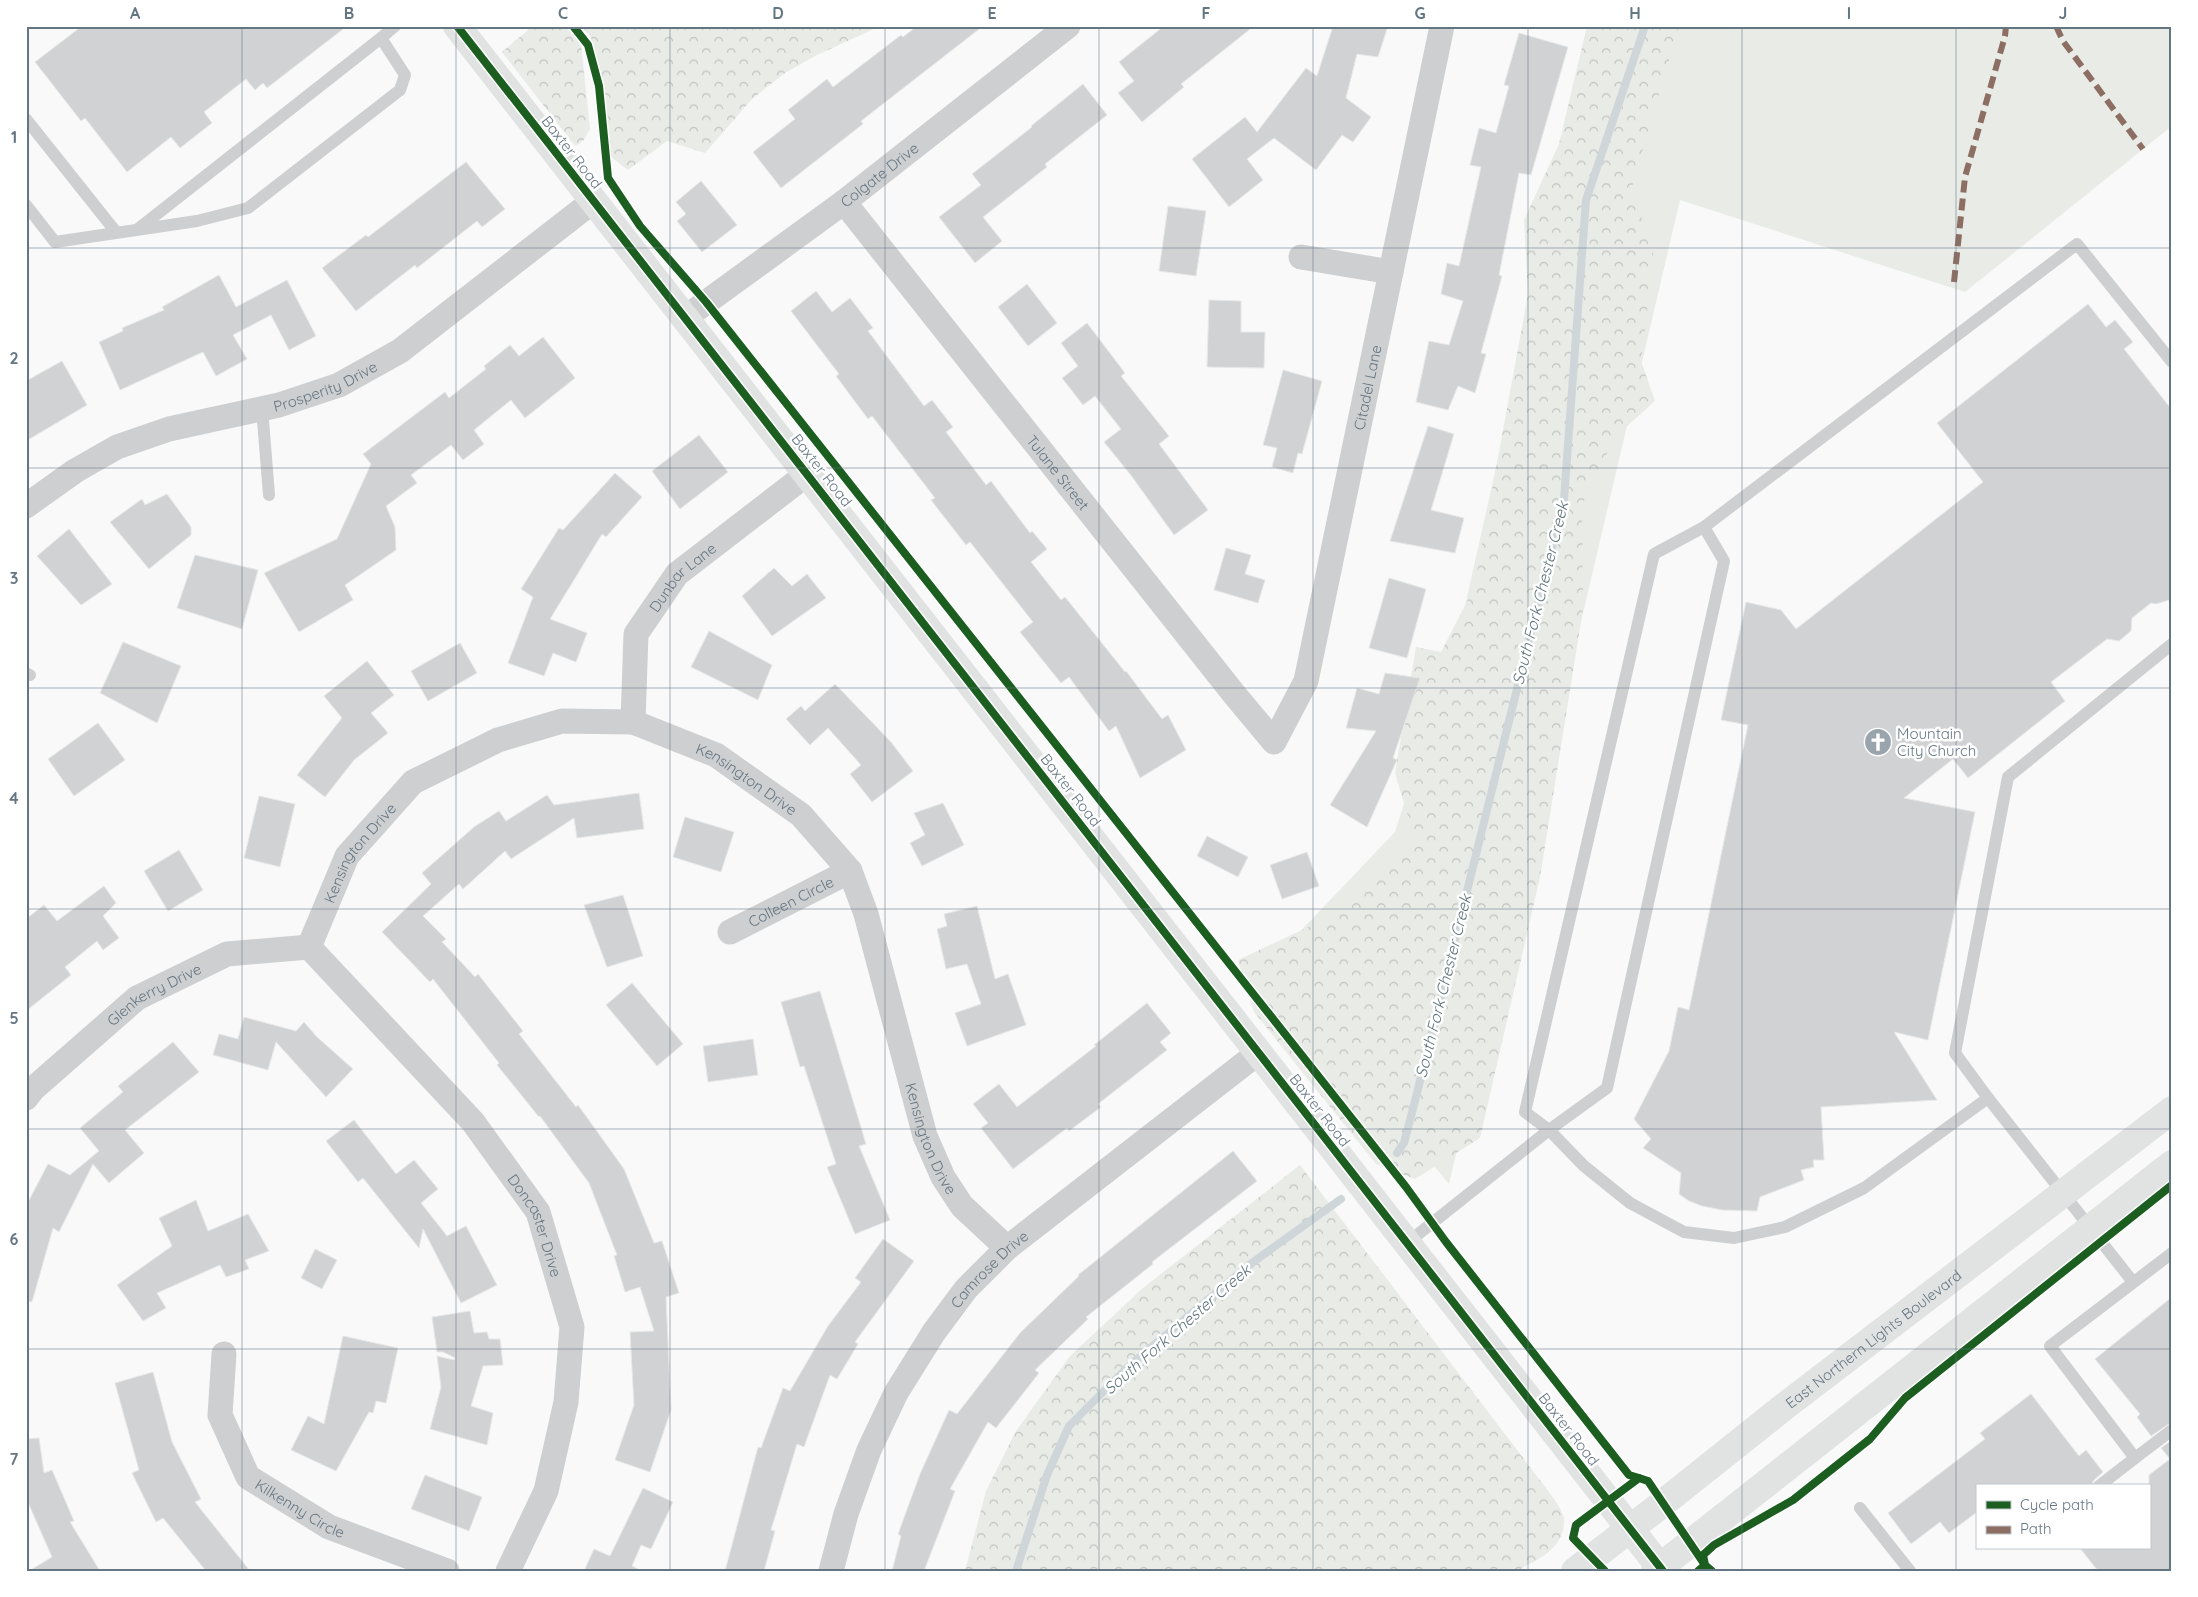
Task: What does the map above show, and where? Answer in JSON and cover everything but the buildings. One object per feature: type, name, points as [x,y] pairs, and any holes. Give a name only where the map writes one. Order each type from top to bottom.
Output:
[{"type":"street","name":"Baxter Road","points":[[457,26],[592,202],[686,318],[1630,1528],[1659,1569]]},
{"type":"street","name":"Colgate Drive","points":[[686,318],[844,202],[1068,26]]},
{"type":"street","name":"Citadel Lane","points":[[1274,742],[1306,681],[1442,26]]},
{"type":"street","name":"Prosperity Drive","points":[[26,506],[75,471],[117,447],[169,429],[279,405],[339,385],[400,351],[592,202]]},
{"type":"street","name":"Tulane Street","points":[[844,202],[1274,742]]},
{"type":"street","points":[[1301,257],[1391,272]]},
{"type":"street","name":"Dunbar Lane","points":[[633,722],[636,634],[677,574],[807,474]]},
{"type":"street","name":"Kensington Drive","points":[[309,947],[347,856],[413,782],[498,740],[562,721],[633,722],[716,755],[801,815],[850,871],[866,914],[925,1136],[943,1177],[962,1206],[1007,1248]]},
{"type":"street","name":"Colleen Circle","points":[[730,932],[850,871]]},
{"type":"street","name":"Glenkerry Drive","points":[[26,1098],[33,1089],[137,998],[227,954],[309,947]]},
{"type":"street","name":"Doncaster Drive","points":[[309,947],[473,1122],[538,1212],[572,1327],[566,1402],[546,1491],[508,1571]]},
{"type":"street","name":"Camrose Drive","points":[[831,1571],[846,1514],[869,1450],[896,1393],[934,1332],[966,1289],[1007,1248],[1258,1053]]},
{"type":"street","name":"East Northern Lights Boulevard","points":[[1575,1571],[1785,1406],[2172,1110]]},
{"type":"street","points":[[1659,1569],[2172,1164]]},
{"type":"street","name":"Kilkenny Circle","points":[[224,1354],[220,1415],[248,1478],[329,1528],[447,1571]]},
{"type":"lane","points":[[138,229],[395,26]]},
{"type":"lane","points":[[26,205],[54,242],[197,221],[248,208],[400,90],[406,75],[381,38]]},
{"type":"lane","points":[[26,119],[116,232]]},
{"type":"lane","points":[[1988,1098],[1864,1188],[1785,1227],[1734,1238],[1684,1232],[1630,1203],[1584,1166],[1549,1130],[1525,1112],[1654,554],[1704,527],[2077,244],[2172,362]]},
{"type":"lane","points":[[262,408],[269,494]]},
{"type":"lane","points":[[1407,1243],[1549,1130],[1607,1088],[1724,562],[1704,527]]},
{"type":"lane","points":[[2133,1282],[1988,1098],[1955,1053],[2008,777],[2172,644]]},
{"type":"lane","points":[[2135,1458],[2050,1346],[2172,1252]]},
{"type":"lane","points":[[2102,1484],[2172,1430]]},
{"type":"lane","points":[[1860,1508],[1910,1571]]},
{"type":"green space","points":[[533,26],[565,26],[581,44],[590,129],[583,141],[575,146],[502,52]]},
{"type":"green space","points":[[581,26],[902,26],[895,28],[878,27],[817,55],[785,73],[752,99],[705,153],[667,141],[628,170],[611,157],[591,37]]},
{"type":"green space","points":[[1587,26],[1679,26],[1632,187],[1654,257],[1641,361],[1655,401],[1615,437],[1582,505],[1583,609],[1540,877],[1480,1138],[1415,1179],[1376,1164],[1254,1012],[1238,960],[1340,912],[1415,840],[1395,773],[1416,647],[1441,652],[1474,588],[1528,294],[1524,220],[1559,144]]},
{"type":"green space","points":[[1595,26],[2172,26],[2172,126],[1965,292],[1680,200],[1449,1184],[1268,965],[1395,832],[1461,624]]},
{"type":"green space","points":[[1300,1165],[1556,1502],[1564,1519],[1560,1538],[1555,1545],[1549,1552],[1517,1571],[965,1571],[986,1491],[1016,1431],[1070,1356],[1143,1288]]},
{"type":"waterway","name":"South Fork Chester Creek","points":[[1397,1153],[1404,1143],[1416,1097],[1564,499],[1586,200],[1645,26]]},
{"type":"waterway","name":"South Fork Chester Creek","points":[[1016,1571],[1047,1475],[1069,1426],[1129,1366],[1249,1265],[1341,1199]]},
{"type":"marked path","points":[[1954,282],[1965,177],[2005,36],[2006,26]]},
{"type":"marked path","points":[[2056,26],[2063,41],[2143,149]]},
{"type":"cycle path","points":[[457,26],[1663,1571]]},
{"type":"cycle path","points":[[573,26],[588,45],[599,86],[608,178],[640,226],[706,302],[1406,1187],[1446,1242],[1629,1475],[1639,1478]]},
{"type":"cycle path","points":[[1712,1571],[1705,1565],[1703,1555],[1714,1545],[1793,1500],[1870,1439],[1905,1398],[2172,1185]]},
{"type":"cycle path","points":[[1605,1571],[1573,1538],[1576,1525],[1639,1478],[1648,1481],[1705,1565],[1698,1571]]},
{"type":"place","name":"Mountain City Church","points":[[1878,742]]}]
